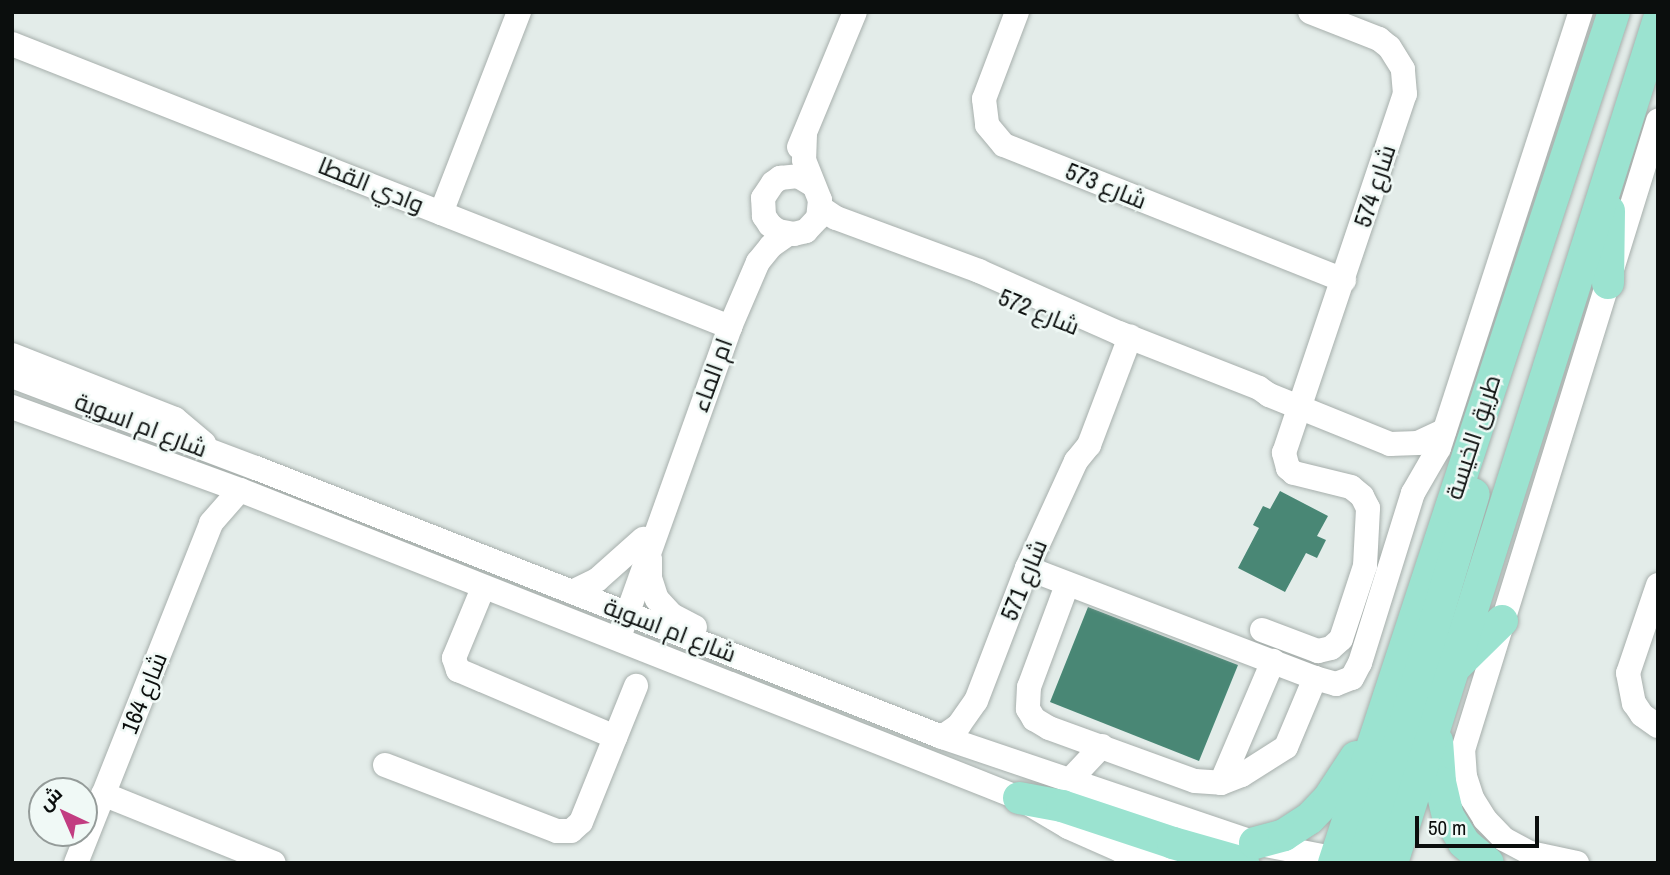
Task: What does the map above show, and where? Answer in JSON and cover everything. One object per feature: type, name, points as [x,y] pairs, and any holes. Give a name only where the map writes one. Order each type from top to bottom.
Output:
[{"type":"main road","name":"طريق الخيسة","points":[[1345,862],[1376,732],[1457,438],[1614,12]]},
{"type":"main road","name":"طريق الخيسة","points":[[1392,863],[1658,22]]},
{"type":"main road","points":[[1608,283],[1609,178]]},
{"type":"main road","points":[[1345,862],[1468,521],[1477,471],[1457,438]]},
{"type":"main road","points":[[1454,668],[1502,621]]},
{"type":"main road","points":[[1436,726],[1440,782],[1448,816],[1464,843],[1488,863]]},
{"type":"main road","points":[[1019,798],[1062,806],[1172,843],[1249,853],[1309,819],[1329,798],[1376,732]]},
{"type":"street","points":[[441,213],[519,12]]},
{"type":"street","points":[[780,178],[805,134],[855,12]]},
{"type":"street","name":"شارع 573","points":[[1017,12],[985,99],[987,125],[1004,145],[1344,280]]},
{"type":"street","name":"شارع 574","points":[[1262,630],[1318,651],[1331,648],[1341,639],[1367,557],[1368,508],[1362,496],[1351,487],[1294,473],[1285,461],[1286,445],[1401,107],[1405,81],[1398,57],[1379,39],[1311,12]]},
{"type":"street","name":"طريق الخيسة","points":[[1027,568],[1315,678],[1336,684],[1352,678],[1357,671],[1413,493],[1457,438],[1580,12]]},
{"type":"street","name":"وادي القطا","points":[[12,44],[730,327]]},
{"type":"street","points":[[1577,863],[1530,853],[1504,839],[1485,819],[1465,777],[1463,750],[1658,121]]},
{"type":"street","points":[[765,216],[770,225],[808,214],[805,134]]},
{"type":"street","name":"شارع 572","points":[[780,178],[798,176],[808,214],[849,233],[1123,340],[1250,394],[1269,395],[1390,444],[1457,438]]},
{"type":"street","name":"ام الماء","points":[[611,636],[647,547],[655,511],[670,490],[730,327],[758,262],[765,216],[763,198],[767,190],[780,178]]},
{"type":"street","name":"ام الماء","points":[[758,262],[771,246],[808,214]]},
{"type":"street","name":"شارع 571","points":[[942,737],[959,725],[976,701],[1027,568],[1076,461],[1077,444],[1123,340]]},
{"type":"street","points":[[12,355],[175,419],[195,433],[210,452]]},
{"type":"street","name":"شارع ام اسوية","points":[[12,376],[942,737],[1069,781],[1249,853],[1345,862]]},
{"type":"street","name":"شارع ام اسوية","points":[[12,407],[240,490],[478,586],[611,636],[1019,798],[1093,839],[1168,863]]},
{"type":"street","points":[[1390,444],[1405,461],[1413,493]]},
{"type":"street","points":[[200,475],[209,498],[211,523]]},
{"type":"street","name":"شارع 164","points":[[76,863],[211,523],[240,490]]},
{"type":"street","points":[[572,592],[597,580],[647,547],[650,578],[664,608],[681,622],[719,639],[742,658]]},
{"type":"street","points":[[1067,585],[1029,687],[1028,709],[1034,719],[1049,728],[1195,781],[1221,783],[1242,775],[1286,747],[1315,678]]},
{"type":"street","points":[[1658,585],[1628,673],[1633,703],[1642,715],[1658,726]]},
{"type":"street","points":[[478,586],[454,661],[460,673],[615,737]]},
{"type":"street","points":[[1221,783],[1273,662]]},
{"type":"street","points":[[385,765],[566,832],[581,822],[635,686]]},
{"type":"street","name":"شارع 571","points":[[976,701],[977,723],[986,751]]},
{"type":"street","points":[[1069,781],[1102,746]]},
{"type":"street","points":[[103,794],[274,863]]},
{"type":"building","points":[[1280,491],[1328,516],[1317,536],[1326,540],[1317,558],[1306,553],[1285,592],[1238,568],[1259,528],[1253,525],[1263,506],[1270,509]]},
{"type":"building","points":[[1088,607],[1238,665],[1199,761],[1050,702]]}]
